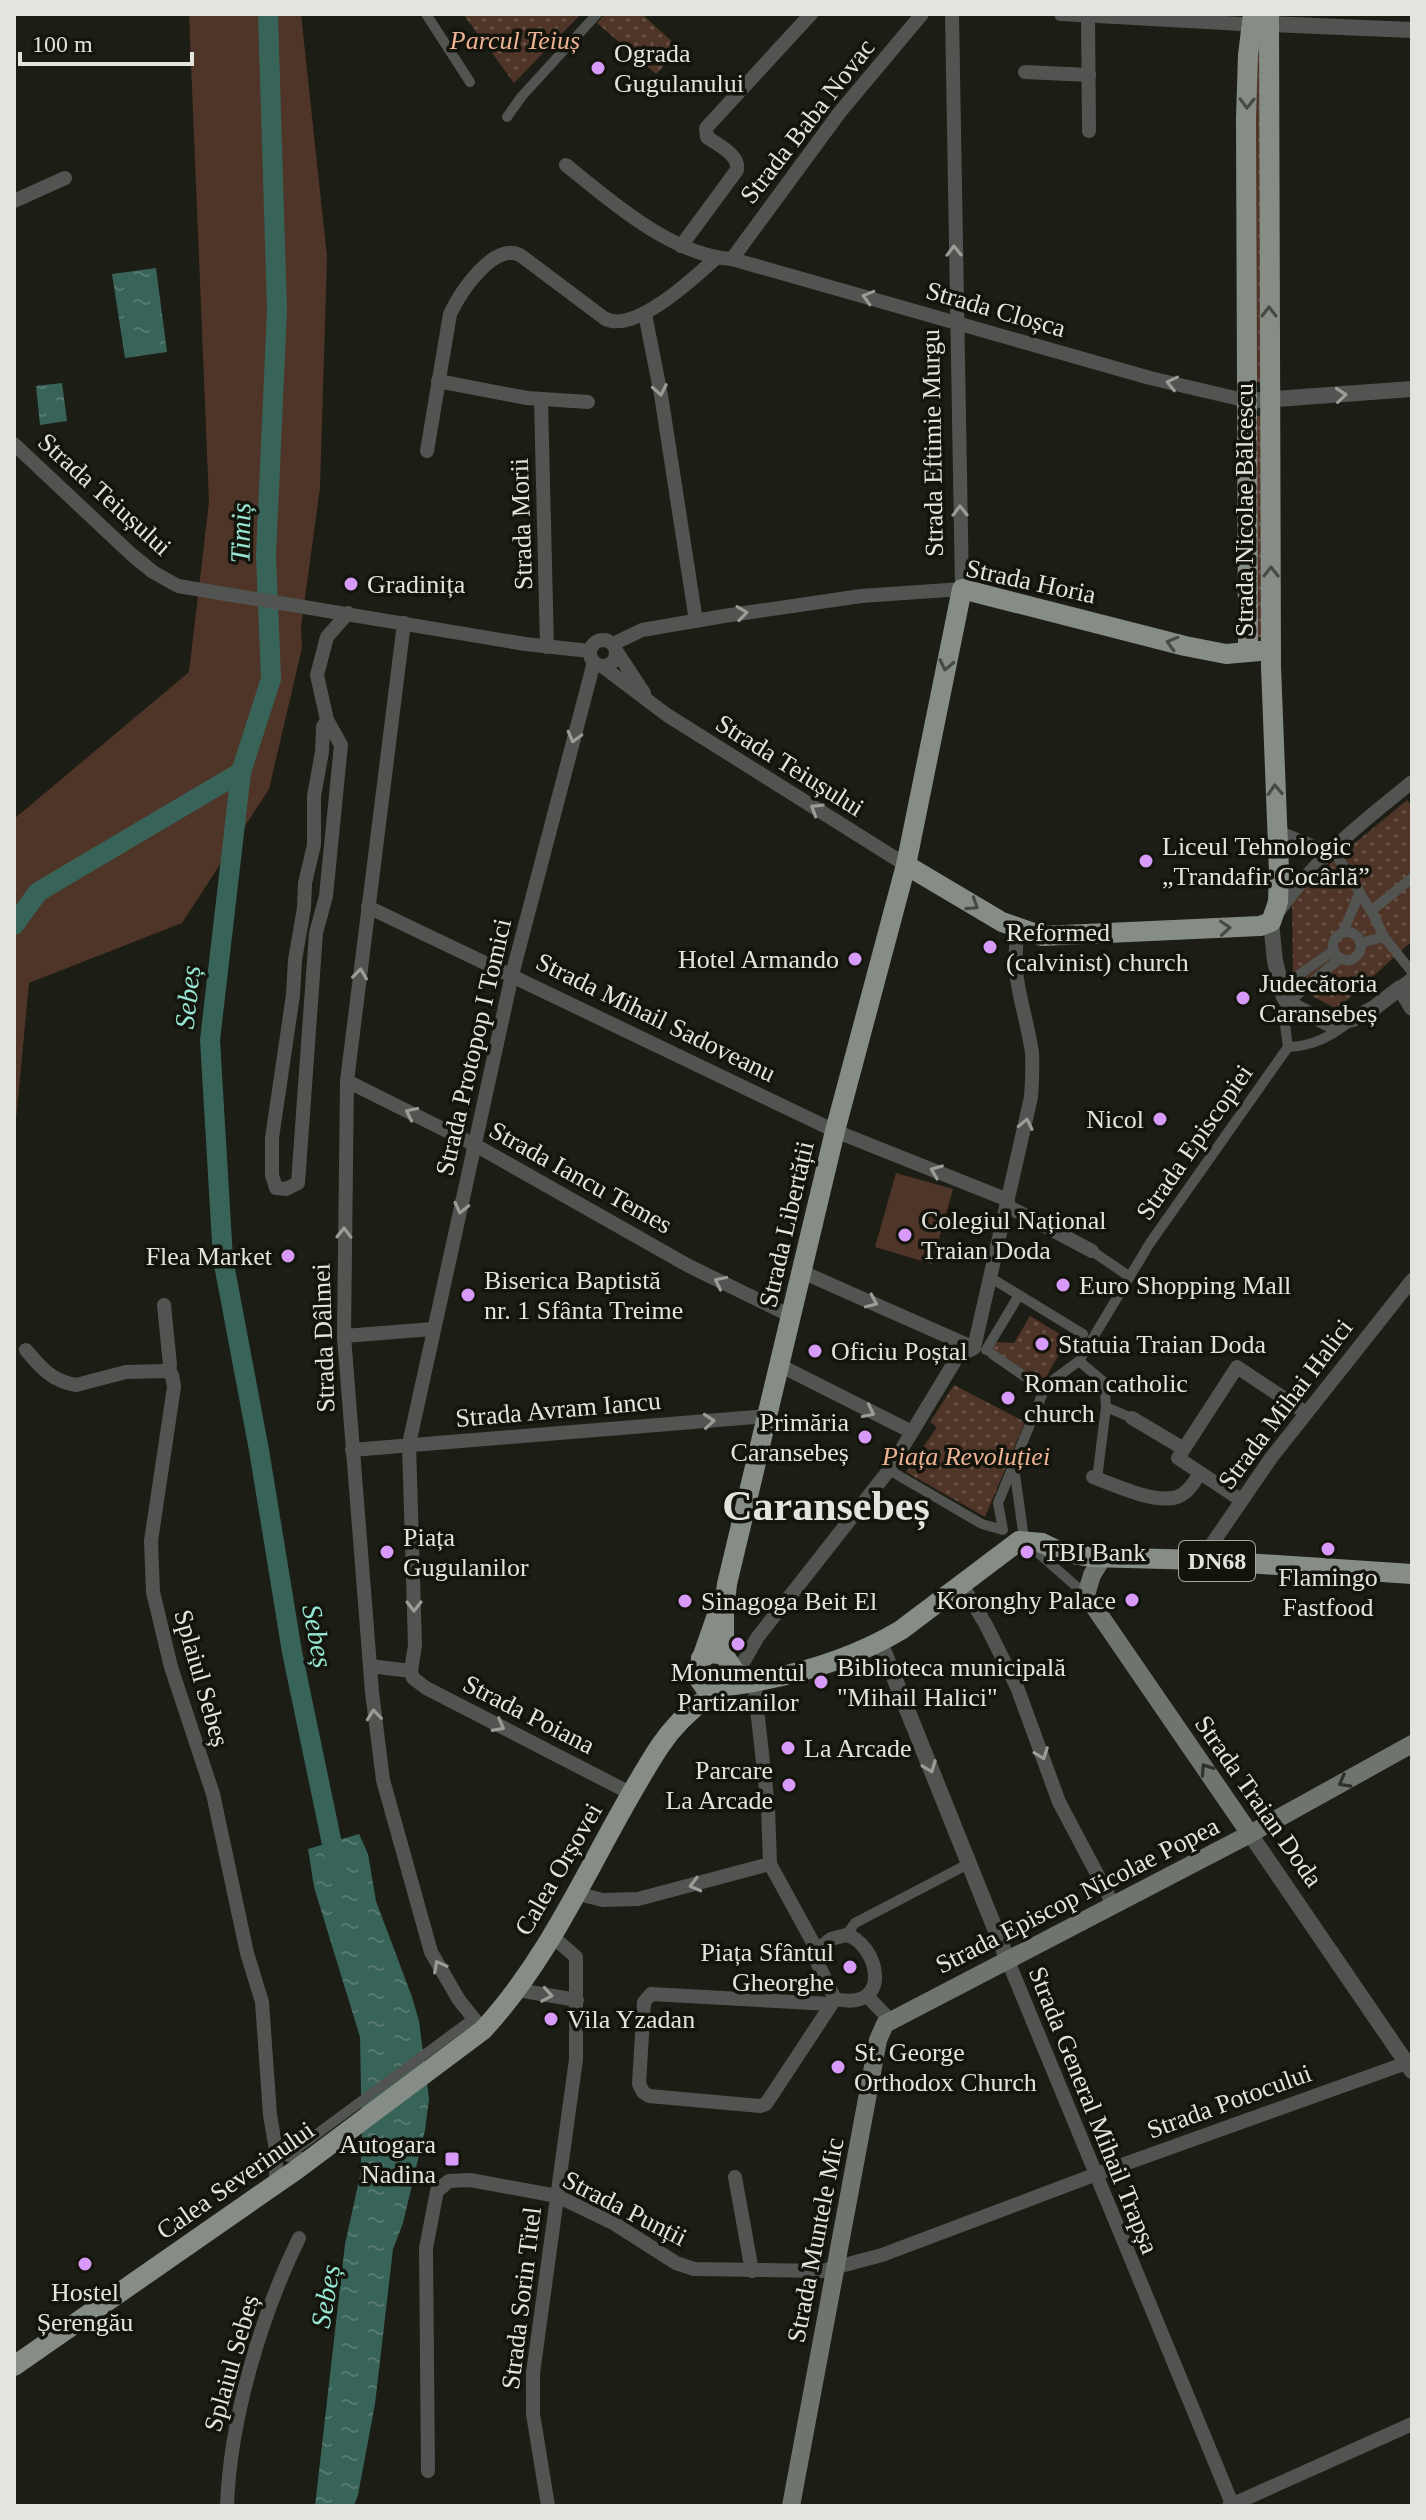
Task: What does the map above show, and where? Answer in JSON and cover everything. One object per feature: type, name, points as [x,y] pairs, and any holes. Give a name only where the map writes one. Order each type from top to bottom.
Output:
[{"type":"main road","name":"Strada Nicolae Bălcescu","points":[[1248,650],[1246,118],[1260,19]]},
{"type":"main road","name":"Strada Nicolae Bălcescu","points":[[1260,19],[1270,401],[1271,650],[1279,887],[1271,922]]},
{"type":"main road","name":"Strada Horia","points":[[962,589],[1185,646],[1226,654],[1271,650]]},
{"type":"main road","name":"Strada Eftimie Murgu","points":[[906,865],[962,589]]},
{"type":"main road","points":[[906,865],[984,912],[1042,936],[1260,926],[1271,922]]},
{"type":"main road","name":"Strada Libertății","points":[[698,1667],[724,1598],[800,1271],[906,865]]},
{"type":"main road","points":[[722,1689],[701,1686],[698,1667],[712,1653],[743,1670],[819,1665],[880,1642],[901,1630],[1007,1547],[1025,1540]]},
{"type":"main road","name":"DN68","points":[[1025,1540],[1042,1543],[1061,1552],[1103,1557],[1412,1574]]},
{"type":"main road","points":[[1086,1595],[1092,1575],[1103,1557]]},
{"type":"main road","name":"Strada Traian Doda","points":[[1086,1595],[1250,1834]]},
{"type":"main road","name":"Strada Libertății","points":[[722,1689],[743,1670],[724,1598]]},
{"type":"main road","name":"Calea Orșovei","points":[[472,2029],[517,1990],[672,1729],[698,1667]]},
{"type":"main road","name":"Calea Orșovei","points":[[672,1729],[722,1689]]},
{"type":"main road","name":"Strada Episcop Nicolae Popea","points":[[891,2021],[1250,1834],[1412,1744]]},
{"type":"main road","name":"Strada Muntele Mic","points":[[791,2506],[878,2040],[885,2024],[891,2021]]},
{"type":"main road","name":"Calea Severinului","points":[[14,2366],[276,2184],[290,2160],[472,2029]]},
{"type":"street","points":[[426,14],[470,82]]},
{"type":"street","points":[[507,117],[522,96],[597,14]]},
{"type":"street","points":[[681,246],[737,170],[735,158],[707,137],[706,128],[811,14]]},
{"type":"street","name":"Strada Baba Novac","points":[[732,259],[840,112],[921,14]]},
{"type":"street","name":"Strada Eftimie Murgu","points":[[952,14],[962,589]]},
{"type":"street","points":[[1061,14],[1260,19],[1412,30]]},
{"type":"street","points":[[1088,16],[1089,131]]},
{"type":"street","points":[[1025,72],[1089,75]]},
{"type":"street","points":[[566,165],[624,209],[681,246],[716,258],[732,259]]},
{"type":"street","points":[[14,201],[65,178]]},
{"type":"street","points":[[427,451],[450,314],[459,297],[500,253],[512,251],[520,255],[609,321],[620,322],[645,314],[716,258]]},
{"type":"street","name":"Strada Cloșca","points":[[732,259],[1150,378],[1248,401]]},
{"type":"street","points":[[645,314],[661,395],[696,621]]},
{"type":"street","points":[[438,381],[541,400],[588,402]]},
{"type":"street","points":[[1248,401],[1412,389]]},
{"type":"street","name":"Strada Morii","points":[[541,400],[547,647]]},
{"type":"street","name":"Strada Teiușului","points":[[14,444],[153,572],[178,586],[547,647],[596,660],[651,703],[743,764],[906,865]]},
{"type":"street","name":"Strada Horia","points":[[615,648],[642,630],[861,596],[962,589]]},
{"type":"street","points":[[327,720],[323,727],[314,796],[314,845],[305,883],[272,1138],[272,1175],[276,1188],[286,1189],[298,1183],[316,933],[326,896],[341,745],[327,720],[317,675],[327,637],[348,613]]},
{"type":"street","name":"Strada Dâlmei","points":[[404,623],[347,1081],[344,1336],[370,1666],[383,1780],[423,1927],[441,1972],[472,2029]]},
{"type":"street","points":[[601,640],[615,648],[613,662],[596,660],[594,644],[601,640]]},
{"type":"street","name":"Strada Teiușului","points":[[615,648],[651,703]]},
{"type":"street","name":"Strada Protopop I Tomici","points":[[411,1671],[415,1645],[415,1586],[409,1444],[512,975],[596,660]]},
{"type":"street","points":[[1271,922],[1301,880],[1330,850],[1412,782]]},
{"type":"street","points":[[1277,832],[1330,850],[1360,892],[1384,937],[1412,972]]},
{"type":"street","points":[[1371,911],[1412,878]]},
{"type":"street","points":[[1336,954],[1333,941],[1343,932],[1360,892]]},
{"type":"street","name":"Strada Mihail Sadoveanu","points":[[368,907],[835,1131],[1008,1203],[1092,1251]]},
{"type":"street","name":"Strada Nicolae Bălcescu","points":[[1271,922],[1284,995]]},
{"type":"street","points":[[984,1351],[991,1278],[1028,1119],[1033,1073],[1029,1038],[1015,980],[1015,947],[1019,929]]},
{"type":"street","points":[[1336,954],[1353,958],[1359,952],[1360,943],[1356,935],[1343,932]]},
{"type":"street","points":[[1360,943],[1384,937]]},
{"type":"street","points":[[1284,995],[1336,954]]},
{"type":"street","points":[[1284,995],[1336,954]]},
{"type":"street","points":[[1284,995],[1288,1047],[1307,1046],[1330,1036],[1406,984],[1412,1008]]},
{"type":"street","points":[[1284,995],[1329,1024],[1353,1019]]},
{"type":"street","name":"Strada Episcopiei","points":[[889,1470],[982,1524],[1003,1530],[998,1503],[1044,1390],[1079,1361],[1167,1219],[1288,1047]]},
{"type":"street","name":"Strada Iancu Temes","points":[[347,1081],[475,1145],[689,1266],[791,1316]]},
{"type":"street","points":[[1092,1251],[1130,1277]]},
{"type":"street","points":[[800,1271],[984,1351],[1044,1390]]},
{"type":"street","points":[[991,1278],[1083,1334]]},
{"type":"street","name":"Strada Mihai Halici","points":[[1201,1560],[1306,1413],[1412,1280]]},
{"type":"street","points":[[832,2002],[817,1962],[817,1950],[770,1864],[768,1807],[743,1670],[757,1638],[889,1470],[958,1356],[984,1351],[1019,1295]]},
{"type":"street","name":"Splaiul Sebeș","points":[[164,1305],[169,1373],[174,1387],[151,1541],[153,1592],[171,1667],[213,1794],[247,1953],[262,2002],[270,2115],[290,2160],[276,2184]]},
{"type":"street","points":[[344,1336],[433,1329]]},
{"type":"street","points":[[26,1350],[52,1378],[76,1385],[146,1369],[169,1373]]},
{"type":"street","points":[[1079,1361],[1104,1382],[1106,1407],[1095,1478],[1146,1496],[1172,1499],[1183,1494],[1200,1473]]},
{"type":"street","points":[[779,1365],[910,1431]]},
{"type":"street","points":[[1181,1453],[1237,1367],[1306,1413]]},
{"type":"street","points":[[1106,1407],[1132,1418],[1181,1453],[1200,1473],[1241,1500]]},
{"type":"street","name":"Strada Avram Iancu","points":[[352,1450],[767,1416]]},
{"type":"street","points":[[1014,1465],[1025,1546],[1035,1550],[1086,1595]]},
{"type":"street","points":[[961,1583],[1017,1687],[1059,1802],[1114,1906]]},
{"type":"street","name":"Strada General Mihail Trapșa","points":[[880,1642],[1231,2506]]},
{"type":"street","points":[[370,1666],[411,1671]]},
{"type":"street","name":"Strada Poiana","points":[[411,1671],[413,1678],[426,1688],[632,1794]]},
{"type":"street","name":"Strada Traian Doda","points":[[1250,1834],[1410,2065]]},
{"type":"street","points":[[574,1893],[603,1900],[638,1899],[770,1864]]},
{"type":"street","points":[[817,1950],[831,1939],[846,1935],[855,1923],[968,1864]]},
{"type":"street","name":"Strada Sorin Titel","points":[[548,2506],[533,2414],[533,2373],[576,2059],[577,2000],[576,1957],[551,1935]]},
{"type":"street","points":[[832,2002],[766,2104],[649,2096],[639,2084],[644,2002],[651,1994],[853,2002],[875,1989],[873,1968],[859,1941],[846,1935]]},
{"type":"street","points":[[517,1990],[577,2000]]},
{"type":"street","points":[[867,1996],[891,2021]]},
{"type":"street","points":[[290,2160],[323,2129],[472,2029]]},
{"type":"street","name":"Strada Potocului","points":[[836,2268],[882,2255],[1094,2175],[1410,2065]]},
{"type":"street","points":[[735,2177],[752,2271]]},
{"type":"street","name":"Strada Punții","points":[[428,2471],[426,2248],[437,2191],[449,2181],[461,2179],[557,2196],[615,2224],[676,2263],[694,2269],[822,2271],[836,2268]]},
{"type":"street","name":"Splaiul Sebeș","points":[[227,2506],[231,2452],[247,2382],[281,2274],[299,2238]]},
{"type":"street","points":[[1231,2506],[1412,2424]]},
{"type":"green space","points":[[189,14],[301,14],[327,257],[320,488],[301,627],[302,648],[269,789],[182,923],[29,983],[14,1141],[14,819],[189,672],[209,502]]},
{"type":"green space","name":"Parcul Teiuș","points":[[463,14],[581,14],[514,83]]},
{"type":"green space","points":[[605,14],[642,14],[680,49],[656,74],[597,23]]},
{"type":"green space","points":[[1260,32],[1260,383],[1256,380],[1254,191],[1257,36]]},
{"type":"green space","points":[[1257,416],[1262,416],[1263,635],[1259,638],[1256,635]]},
{"type":"green space","points":[[1407,800],[1412,806],[1412,941],[1337,1009],[1293,986],[1292,895]]},
{"type":"green space","points":[[896,1173],[953,1189],[932,1264],[875,1247]]},
{"type":"green space","points":[[1030,1316],[1068,1339],[1042,1384],[991,1351],[996,1342],[1014,1343]]},
{"type":"green space","name":"Piața Revoluției","points":[[954,1385],[1025,1422],[985,1517],[906,1472],[937,1427],[930,1422]]},
{"type":"water","points":[[156,268],[167,352],[125,358],[112,274]]},
{"type":"water","points":[[62,383],[67,421],[40,425],[36,386]]},
{"type":"water","points":[[359,1834],[368,1854],[376,1901],[419,2021],[429,2099],[425,2130],[403,2223],[393,2249],[375,2404],[358,2495],[354,2506],[315,2506],[345,2244],[360,2176],[362,2140],[360,2037],[314,1887],[308,1849]]},
{"type":"waterway","name":"Sebeș","points":[[268,14],[277,310],[266,556],[271,679],[241,772],[210,1040],[223,1259],[259,1450],[292,1652],[337,1868]]},
{"type":"waterway","name":"Timiș","points":[[14,925],[38,892],[241,772]]},
{"type":"place","name":"Ograda Gugulanului","points":[[598,68]]},
{"type":"place","name":"Gradinița","points":[[351,584]]},
{"type":"place","name":"Liceul Tehnologic „Trandafir Cocârlă”","points":[[1146,861]]},
{"type":"place","name":"Reformed (calvinist) church","points":[[990,947]]},
{"type":"place","name":"Hotel Armando","points":[[855,959]]},
{"type":"place","name":"Judecătoria Caransebeș","points":[[1243,998]]},
{"type":"place","name":"Nicol","points":[[1160,1119]]},
{"type":"place","name":"Colegiul Național Traian Doda","points":[[905,1235]]},
{"type":"place","name":"Flea Market","points":[[288,1256]]},
{"type":"place","name":"Euro Shopping Mall","points":[[1063,1285]]},
{"type":"place","name":"Biserica Baptistă nr. 1 Sfânta Treime","points":[[468,1295]]},
{"type":"place","name":"Statuia Traian Doda","points":[[1042,1344]]},
{"type":"place","name":"Oficiu Poștal","points":[[815,1351]]},
{"type":"place","name":"Roman catholic church","points":[[1008,1398]]},
{"type":"place","name":"Primăria Caransebeș","points":[[865,1437]]},
{"type":"place","name":"Flamingo Fastfood","points":[[1328,1549]]},
{"type":"place","name":"Piața Gugulanilor","points":[[387,1552]]},
{"type":"place","name":"TBI Bank","points":[[1027,1552]]},
{"type":"place","name":"Koronghy Palace","points":[[1132,1600]]},
{"type":"place","name":"Sinagoga Beit El","points":[[685,1601]]},
{"type":"place","name":"Monumentul Partizanilor","points":[[738,1644]]},
{"type":"place","name":"Biblioteca municipală \"Mihail Halici\"","points":[[821,1682]]},
{"type":"place","name":"La Arcade","points":[[788,1748]]},
{"type":"place","name":"Parcare La Arcade","points":[[789,1785]]},
{"type":"place","name":"Piața Sfântul Gheorghe","points":[[850,1967]]},
{"type":"place","name":"Vila Yzadan","points":[[551,2019]]},
{"type":"place","name":"St. George Orthodox Church","points":[[838,2067]]},
{"type":"place","name":"Autogara Nadina","points":[[452,2159]]},
{"type":"place","name":"Hostel Șerengău","points":[[85,2264]]},
{"type":"district","name":"Caransebeș","points":[[826,1505]]}]
